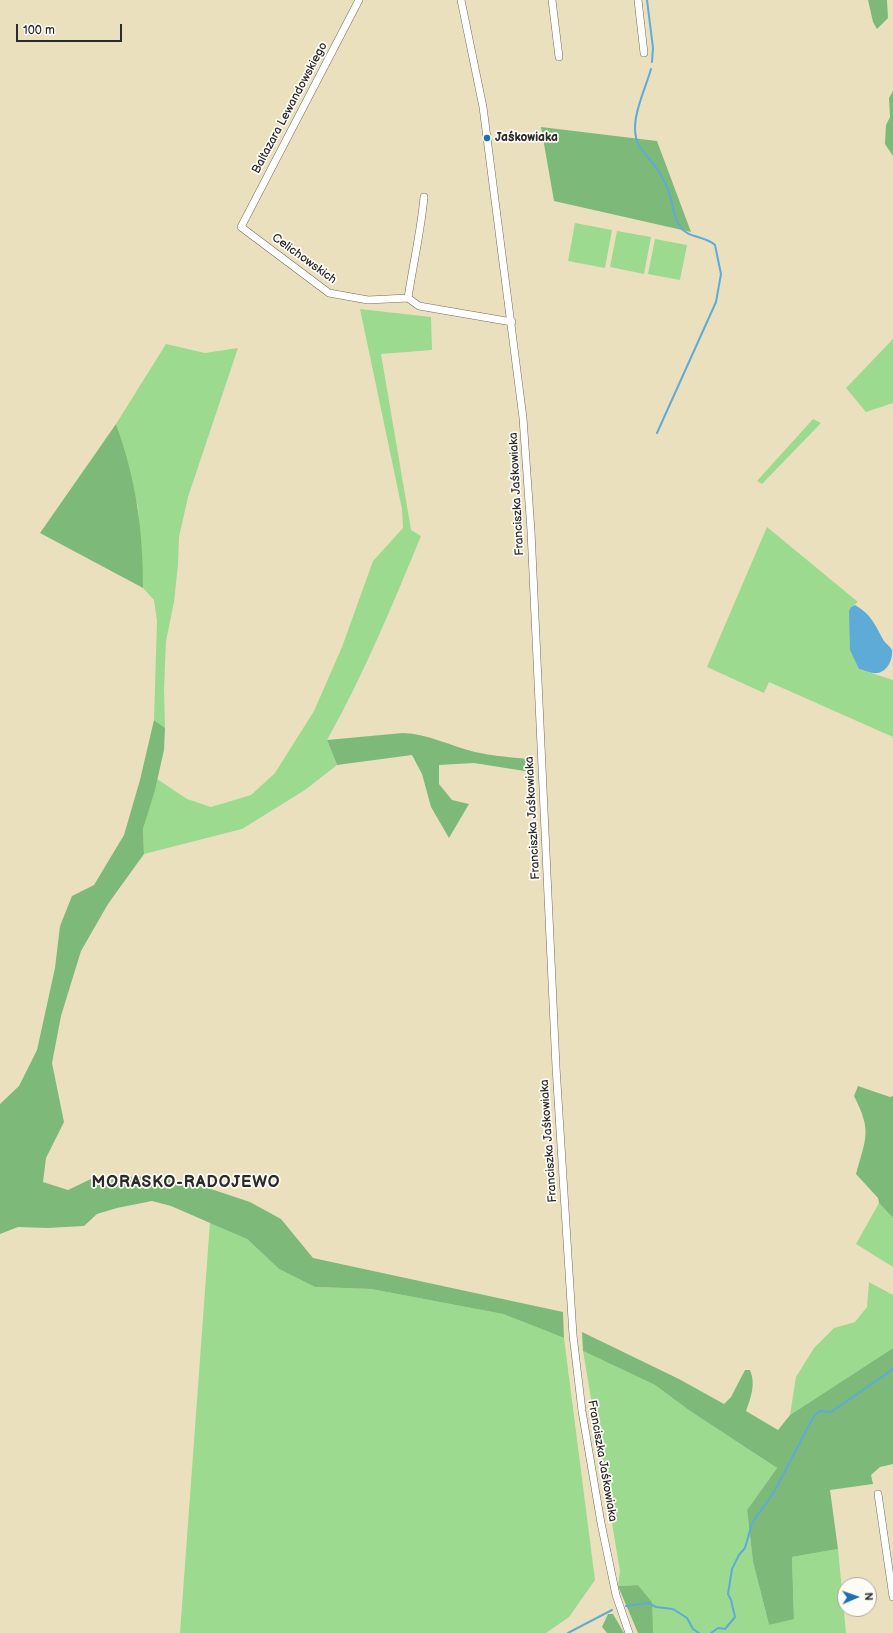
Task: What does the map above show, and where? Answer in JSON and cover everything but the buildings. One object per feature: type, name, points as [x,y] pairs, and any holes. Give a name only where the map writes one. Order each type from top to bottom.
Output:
[{"type":"street","name":"Baltazara Lewandowskiego","points":[[241,227],[359,0]]},
{"type":"street","name":"Franciszka Jaśkowiaka","points":[[461,0],[483,107],[524,418],[529,492],[553,1019],[573,1335],[582,1411],[598,1504],[616,1595],[629,1633]]},
{"type":"street","points":[[552,0],[559,57]]},
{"type":"street","points":[[638,0],[644,53]]},
{"type":"street","points":[[424,197],[422,224],[416,245],[408,298],[419,306],[512,322]]},
{"type":"street","name":"Celichowskich","points":[[241,227],[329,293],[368,300],[408,298]]},
{"type":"street","points":[[878,1494],[893,1597]]},
{"type":"green space","points":[[868,0],[887,0],[888,18],[877,29],[873,22]]},
{"type":"green space","points":[[893,91],[893,156],[885,144],[886,125],[890,117],[889,98]]},
{"type":"green space","points":[[541,127],[657,141],[691,232],[554,201]]},
{"type":"green space","points":[[575,223],[612,230],[605,268],[568,261]]},
{"type":"green space","points":[[617,231],[651,237],[644,274],[610,267]]},
{"type":"green space","points":[[655,239],[687,245],[680,280],[648,274]]},
{"type":"green space","points":[[360,309],[431,317],[432,350],[381,354],[411,530],[421,536],[365,665],[327,740],[337,765],[305,790],[242,829],[144,854],[143,829],[157,779],[187,799],[211,807],[251,795],[275,773],[314,711],[342,647],[373,561],[403,528],[402,509]]},
{"type":"green space","points":[[893,339],[893,403],[866,412],[846,388]]},
{"type":"green space","points":[[166,344],[205,353],[238,348],[188,497],[179,537],[174,602],[166,641],[164,689],[165,728],[154,720],[157,621],[154,600],[143,588],[138,507],[116,424]]},
{"type":"green space","points":[[813,419],[821,423],[762,484],[757,481]]},
{"type":"green space","points":[[116,424],[129,465],[137,504],[142,545],[143,588],[40,533]]},
{"type":"green space","points":[[767,527],[858,602],[851,607],[859,669],[893,680],[893,737],[769,682],[764,693],[707,667]]},
{"type":"green space","points":[[154,720],[165,728],[164,750],[155,790],[143,829],[144,854],[108,904],[81,951],[61,1016],[52,1063],[64,1122],[46,1158],[43,1182],[68,1190],[93,1178],[156,1176],[208,1188],[250,1202],[281,1219],[313,1258],[563,1312],[564,1338],[503,1314],[371,1289],[315,1287],[279,1269],[247,1239],[171,1206],[152,1201],[117,1208],[97,1214],[84,1226],[47,1228],[18,1227],[0,1234],[0,1104],[19,1086],[37,1050],[55,968],[60,926],[72,896],[94,885],[124,835],[140,780]]},
{"type":"green space","points":[[403,733],[430,738],[466,750],[528,759],[531,772],[474,763],[439,765],[439,784],[452,800],[469,804],[449,838],[431,807],[422,774],[412,755],[337,765],[327,740]]},
{"type":"green space","points":[[858,1086],[890,1097],[893,1096],[893,1218],[879,1203],[878,1198],[856,1174],[866,1135],[860,1108],[854,1096]]},
{"type":"green space","points":[[879,1203],[893,1218],[893,1267],[856,1244]]},
{"type":"green space","points":[[210,1222],[247,1239],[279,1269],[315,1287],[371,1289],[503,1314],[564,1338],[595,1580],[569,1617],[546,1633],[180,1633]]},
{"type":"green space","points":[[869,1282],[893,1295],[893,1348],[790,1415],[796,1377],[814,1348],[834,1328],[855,1322],[867,1307]]},
{"type":"green space","points":[[582,1332],[679,1379],[724,1404],[731,1397],[745,1370],[750,1370],[753,1385],[746,1411],[778,1430],[790,1415],[893,1348],[893,1464],[880,1467],[871,1475],[873,1484],[830,1490],[838,1549],[792,1557],[794,1619],[769,1625],[753,1562],[747,1510],[777,1468],[690,1411],[655,1385],[583,1351]]},
{"type":"green space","points":[[583,1351],[655,1385],[690,1411],[777,1468],[747,1510],[753,1562],[769,1625],[794,1618],[792,1557],[838,1549],[841,1577],[837,1577],[837,1617],[844,1617],[846,1633],[652,1633],[652,1602],[638,1585],[618,1586],[620,1571]]},
{"type":"green space","points":[[638,1585],[652,1602],[653,1633],[638,1633],[618,1586]]},
{"type":"green space","points":[[608,1614],[613,1614],[624,1633],[607,1633],[602,1627]]},
{"type":"water","points":[[855,605],[869,617],[884,641],[892,650],[889,665],[881,672],[873,673],[859,669],[850,650],[849,611],[851,607]]},
{"type":"waterway","points":[[647,0],[653,48],[652,62]]},
{"type":"waterway","points":[[651,69],[638,108],[635,129],[636,139],[640,147],[664,180],[669,192],[677,223],[683,231],[707,240],[715,245],[721,274],[716,302],[657,433]]},
{"type":"waterway","points":[[711,1633],[718,1628],[725,1629],[735,1617],[728,1594],[732,1569],[739,1555],[745,1548],[752,1523],[774,1492],[814,1416],[820,1411],[831,1412],[893,1369]]},
{"type":"waterway","points":[[626,1606],[648,1603],[656,1607],[673,1609],[687,1618],[693,1629],[699,1633]]},
{"type":"waterway","points":[[568,1633],[612,1610]]},
{"type":"place","name":"Jaśkowiaka","points":[[487,138]]},
{"type":"district","name":"MORASKO-RADOJEWO","points":[[186,1183]]}]
